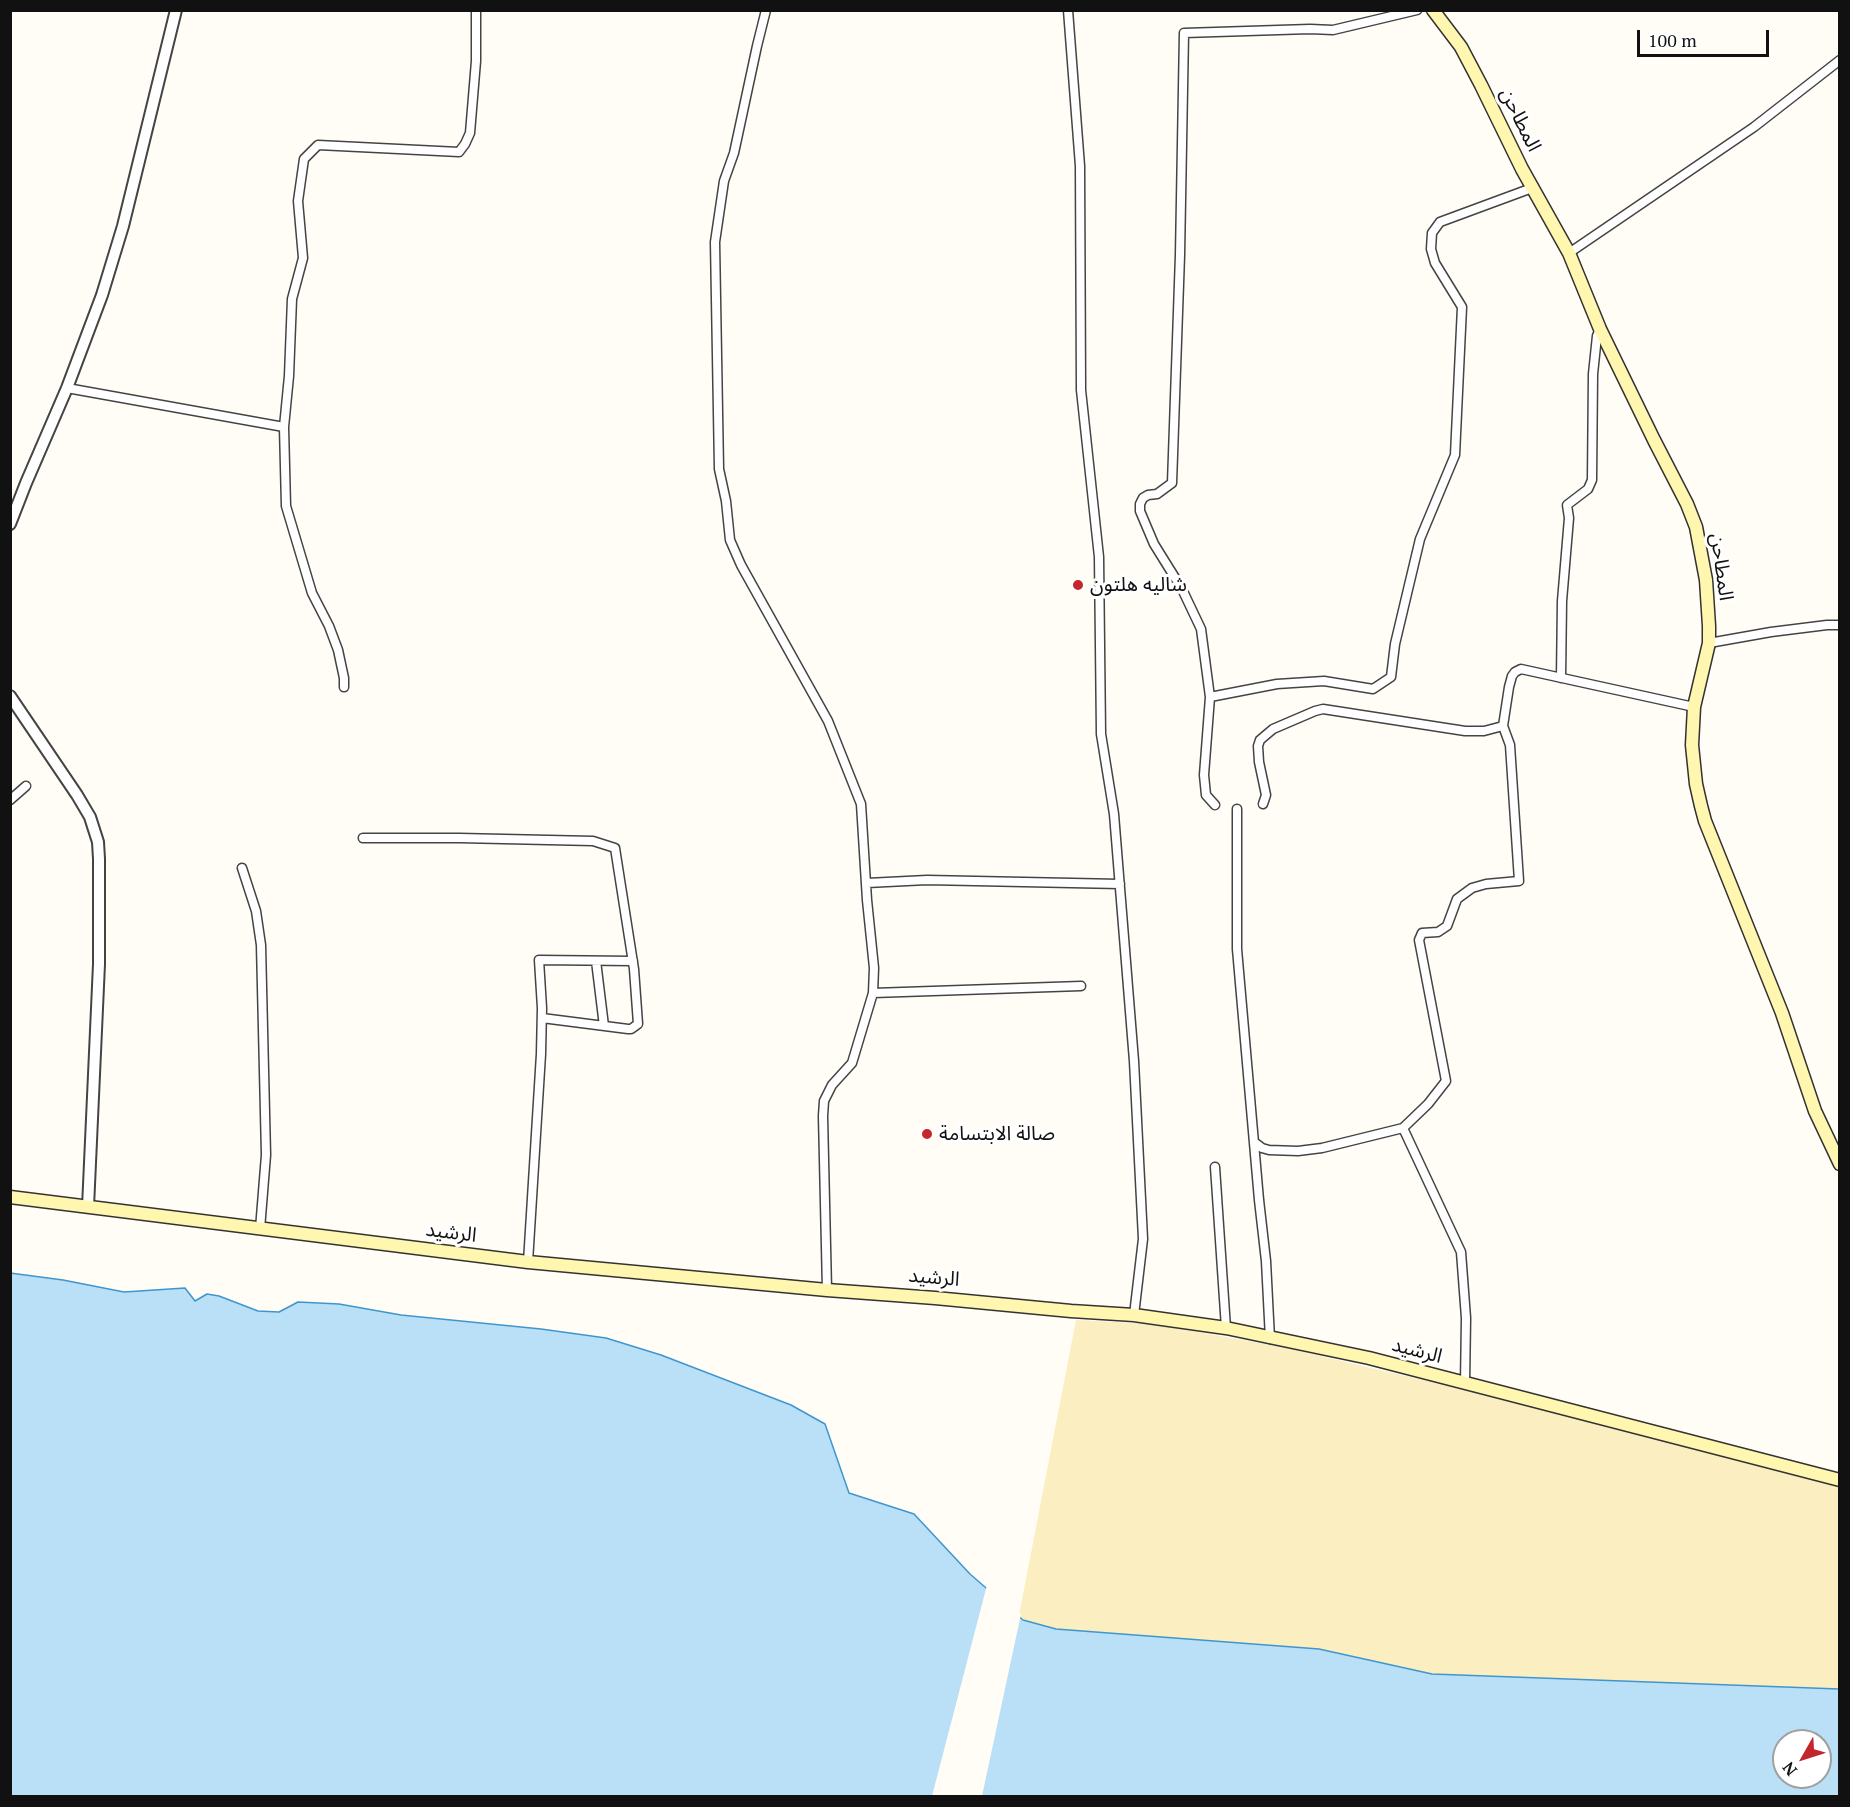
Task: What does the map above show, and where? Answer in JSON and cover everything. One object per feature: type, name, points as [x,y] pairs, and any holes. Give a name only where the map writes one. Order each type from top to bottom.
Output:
[{"type":"main road","name":"المطاحن","points":[[1433,10],[1461,47],[1532,188],[1569,253],[1600,329],[1687,504],[1696,527],[1706,580],[1709,643],[1694,707],[1692,745],[1696,784],[1705,822],[1782,1012],[1815,1111],[1839,1164]]},
{"type":"main road","name":"الرشيد","points":[[10,1197],[528,1262],[827,1290],[1134,1315],[1226,1328],[1369,1358],[1839,1480]]},
{"type":"street","points":[[10,524],[67,388],[102,296],[123,226],[176,10]]},
{"type":"street","points":[[344,687],[338,650],[312,593],[286,506],[284,427],[289,376],[292,299],[303,258],[298,201],[304,159],[318,146],[459,152],[470,133],[476,61],[476,10]]},
{"type":"street","points":[[766,10],[734,153],[724,181],[715,242],[719,469],[726,501],[730,540],[741,565],[828,721],[861,804],[874,968],[873,993],[852,1063],[832,1085],[824,1101],[827,1290]]},
{"type":"street","points":[[1068,10],[1080,166],[1082,390],[1099,557],[1101,734],[1114,813],[1134,1061],[1143,1239],[1134,1315]]},
{"type":"street","points":[[1215,805],[1206,795],[1204,775],[1210,697],[1201,628],[1182,589],[1154,544],[1140,511],[1143,498],[1157,494],[1172,483],[1180,255],[1184,33],[1333,30],[1417,10]]},
{"type":"street","points":[[1569,253],[1754,127],[1839,60]]},
{"type":"street","points":[[1210,697],[1277,684],[1324,681],[1373,689],[1391,677],[1395,644],[1420,539],[1455,455],[1462,307],[1435,263],[1431,249],[1432,233],[1440,222],[1532,188]]},
{"type":"street","points":[[1561,678],[1562,601],[1569,518],[1567,505],[1588,489],[1592,480],[1593,374],[1597,336],[1600,329]]},
{"type":"street","points":[[67,388],[284,427]]},
{"type":"street","points":[[1709,643],[1771,632],[1827,625],[1839,626]]},
{"type":"street","points":[[1254,1142],[1269,1150],[1298,1151],[1322,1148],[1403,1128],[1428,1104],[1446,1081],[1419,945],[1420,935],[1444,930],[1448,926],[1457,899],[1472,888],[1486,884],[1518,881],[1510,745],[1503,726],[1509,687],[1515,672],[1521,669],[1694,707]]},
{"type":"street","points":[[10,696],[90,818],[98,842],[100,961],[88,1207]]},
{"type":"street","points":[[1263,804],[1266,795],[1259,762],[1260,740],[1272,729],[1315,711],[1323,709],[1465,731],[1484,731],[1503,726]]},
{"type":"street","points":[[10,800],[26,786]]},
{"type":"street","points":[[1237,809],[1237,949],[1266,1261],[1270,1339]]},
{"type":"street","points":[[363,838],[593,841],[615,848],[633,961],[638,1024],[631,1029],[542,1018]]},
{"type":"street","points":[[242,868],[256,911],[261,945],[266,1155],[260,1229]]},
{"type":"street","points":[[867,883],[927,880],[1120,884]]},
{"type":"street","points":[[528,1262],[542,1018],[539,960],[633,961]]},
{"type":"street","points":[[596,961],[604,1026]]},
{"type":"street","points":[[873,993],[1081,986]]},
{"type":"street","points":[[1403,1128],[1461,1252],[1466,1318],[1465,1384]]},
{"type":"street","points":[[1215,1167],[1226,1328]]},
{"type":"sand","points":[[1076,1320],[1153,1324],[1282,1347],[1448,1386],[1839,1486],[1839,1737],[1832,1736],[1832,1729],[1777,1729],[1016,1631]]},
{"type":"water","points":[[10,1273],[63,1280],[124,1292],[185,1288],[195,1301],[207,1294],[219,1296],[258,1311],[279,1312],[298,1302],[339,1304],[401,1315],[541,1329],[606,1338],[661,1355],[791,1405],[825,1424],[849,1493],[914,1514],[970,1574],[1023,1620],[1056,1629],[1319,1649],[1432,1674],[1839,1689],[1839,1796],[11,1796]]},
{"type":"pier","points":[[987,1585],[1021,1614],[982,1796],[932,1796]]},
{"type":"place","name":"شاليه هلتون","points":[[1078,585]]},
{"type":"place","name":"صالة الابتسامة","points":[[927,1134]]}]
